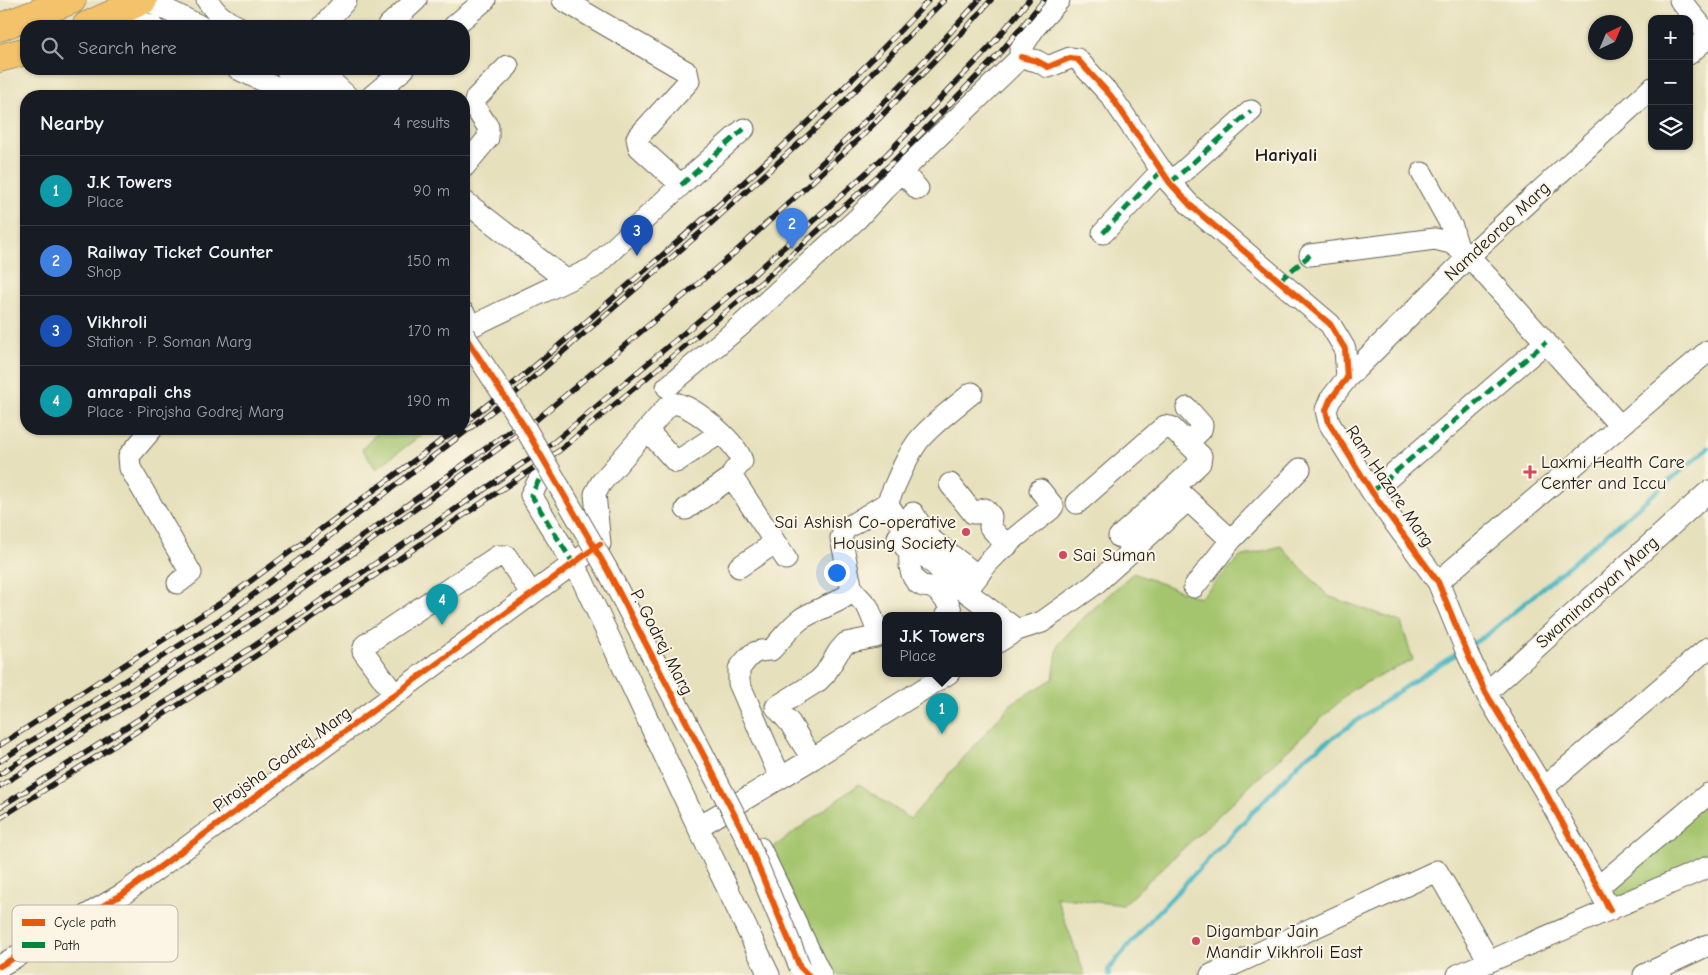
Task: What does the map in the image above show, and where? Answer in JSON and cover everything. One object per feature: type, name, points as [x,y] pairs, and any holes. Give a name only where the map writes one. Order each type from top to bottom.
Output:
[{"type":"main road","points":[[0,26],[72,0]]},
{"type":"main road","points":[[99,20],[145,0]]},
{"type":"main road","points":[[0,58],[20,53]]},
{"type":"street","points":[[145,0],[187,20]]},
{"type":"street","points":[[207,0],[220,16],[227,20]]},
{"type":"street","points":[[328,20],[346,0]]},
{"type":"street","points":[[394,20],[416,0]]},
{"type":"street","points":[[461,20],[485,0]]},
{"type":"street","points":[[563,0],[687,72],[688,81],[637,138],[639,147],[681,185]]},
{"type":"street","points":[[1021,56],[1020,51],[1035,27],[1059,0]]},
{"type":"street","points":[[1680,0],[1708,35],[1693,50]]},
{"type":"street","points":[[114,13],[135,20]]},
{"type":"street","points":[[667,387],[738,328],[858,218],[902,172],[1021,56]]},
{"type":"street","points":[[1021,56],[1048,67],[1070,58],[1077,59],[1111,96],[1166,176],[1191,206],[1330,324],[1345,349],[1347,378]]},
{"type":"street","points":[[470,160],[488,138],[488,127],[474,106],[476,98],[508,66]]},
{"type":"street","points":[[251,75],[282,90]]},
{"type":"street","points":[[297,75],[322,88],[328,78],[341,90]]},
{"type":"street","points":[[379,90],[397,75]]},
{"type":"street","name":"Namdeorao Marg","points":[[1347,378],[1464,252],[1648,91]]},
{"type":"street","points":[[1104,233],[1166,176],[1251,111]]},
{"type":"street","points":[[470,323],[472,326],[593,268],[744,129]]},
{"type":"street","points":[[902,172],[918,189]]},
{"type":"street","points":[[1422,173],[1464,252]]},
{"type":"street","points":[[470,206],[566,280]]},
{"type":"street","points":[[1310,255],[1435,238],[1451,243],[1464,252],[1620,426]]},
{"type":"street","points":[[1372,492],[1546,342]]},
{"type":"street","name":"P. Godrej Marg","points":[[470,344],[524,426],[608,571],[745,834],[803,972]]},
{"type":"street","points":[[1438,582],[1708,351]]},
{"type":"street","name":"Ram Hazare Marg","points":[[1347,378],[1330,400],[1326,410],[1329,423],[1372,492],[1438,582],[1486,693],[1544,788],[1610,910]]},
{"type":"street","points":[[950,612],[950,607],[935,589],[930,586],[923,586],[915,579],[909,565],[910,554],[893,510],[912,452],[919,440],[972,393]]},
{"type":"street","points":[[686,509],[732,477],[733,472],[742,461],[740,455],[720,433],[695,412],[677,404],[666,406],[601,484],[595,494],[600,544],[604,545],[739,802],[821,975]]},
{"type":"street","points":[[1188,408],[1202,425],[1192,450]]},
{"type":"street","points":[[1002,639],[1017,630],[1042,622],[1094,585],[1181,494],[1200,463],[1201,456],[1192,450],[1171,427],[1165,426],[1077,503]]},
{"type":"street","points":[[646,430],[670,466],[720,433]]},
{"type":"street","points":[[147,435],[129,456],[130,468],[191,573],[178,583]]},
{"type":"street","points":[[753,714],[776,708],[818,681],[846,643],[876,637],[878,632],[866,606],[852,590],[841,538],[845,529],[908,503],[907,480],[911,472],[922,462]]},
{"type":"street","points":[[1194,587],[1231,540],[1300,469]]},
{"type":"street","points":[[732,477],[780,551],[739,567]]},
{"type":"street","points":[[539,480],[531,495],[581,577],[698,827],[770,975]]},
{"type":"street","points":[[950,484],[973,513],[985,509],[992,516],[989,523],[990,527],[1007,546]]},
{"type":"street","points":[[972,583],[983,568],[1051,509],[1053,506],[1040,490]]},
{"type":"street","name":"Swaminarayan Marg","points":[[1486,693],[1708,492]]},
{"type":"street","points":[[1119,537],[1181,494]]},
{"type":"street","points":[[1181,494],[1231,540]]},
{"type":"street","points":[[893,510],[918,549],[952,581],[972,583],[1000,612]]},
{"type":"street","name":"Pirojsha Godrej Marg","points":[[104,905],[123,894],[600,544]]},
{"type":"street","points":[[394,694],[363,651],[364,645],[498,556],[506,556],[531,593]]},
{"type":"street","points":[[795,762],[753,714],[739,682],[739,669],[756,651],[771,650],[800,620],[815,610],[848,595],[852,590]]},
{"type":"street","points":[[866,606],[874,606],[882,614]]},
{"type":"street","points":[[1002,614],[1017,630]]},
{"type":"street","points":[[1544,788],[1708,648]]},
{"type":"street","points":[[698,827],[739,802],[795,762],[942,677]]},
{"type":"street","points":[[776,708],[790,723],[795,762]]},
{"type":"street","points":[[1598,887],[1708,794]]},
{"type":"street","points":[[1458,975],[1708,867]]},
{"type":"street","points":[[1211,975],[1437,870],[1489,961]]},
{"type":"street","points":[[1644,975],[1708,946]]},
{"type":"street","name":"Pirojsha Godrej Marg","points":[[0,966],[12,959]]},
{"type":"green space","points":[[375,435],[421,435],[376,469],[362,449]]},
{"type":"green space","points":[[1281,546],[1328,596],[1401,622],[1413,660],[1353,689],[1123,905],[1056,897],[1085,975],[833,975],[770,850],[859,784],[910,819],[1012,703],[1053,679],[1058,644],[1080,621],[1133,573],[1200,598],[1240,557]]},
{"type":"green space","points":[[1708,798],[1708,863],[1619,903],[1608,881]]},
{"type":"waterway","points":[[1469,646],[1488,634],[1708,448]]},
{"type":"waterway","points":[[1109,975],[1108,970],[1146,925],[1304,758],[1409,684],[1461,651]]},
{"type":"railway","points":[[470,418],[551,352],[749,178],[822,109],[929,0]]},
{"type":"railway","points":[[470,428],[513,395],[708,226],[840,106],[944,0]]},
{"type":"railway","points":[[810,174],[897,89],[979,0]]},
{"type":"railway","points":[[0,786],[240,633],[529,426],[732,255],[862,136],[962,33],[991,0]]},
{"type":"railway","points":[[0,807],[251,648],[554,442],[752,276],[887,154],[989,48],[1029,0]]},
{"type":"railway","points":[[0,818],[254,657],[560,450],[764,280],[893,162],[999,54],[1044,0]]},
{"type":"railway","points":[[0,774],[234,625],[423,494],[518,425]]},
{"type":"railway","points":[[0,745],[222,602],[449,435]]},
{"type":"railway","points":[[0,761],[228,614],[461,435]]},
{"type":"marked path","points":[[1170,183],[1251,111]]},
{"type":"marked path","points":[[681,185],[744,129]]},
{"type":"marked path","points":[[1103,233],[1162,170]]},
{"type":"marked path","points":[[1280,280],[1310,255]]},
{"type":"marked path","points":[[1372,492],[1546,342]]},
{"type":"marked path","points":[[539,480],[531,495],[573,563]]},
{"type":"cycle path","points":[[1021,57],[1037,61],[1048,67],[1070,58],[1077,59],[1111,96],[1170,183],[1191,206],[1330,324],[1345,349],[1347,378],[1330,400],[1326,410],[1329,423],[1372,492],[1438,582],[1486,693],[1543,788],[1610,910]]},
{"type":"cycle path","points":[[470,344],[524,426],[608,571],[745,835],[800,967],[808,975]]},
{"type":"cycle path","points":[[104,905],[123,894],[600,544]]},
{"type":"cycle path","points":[[0,966],[12,959]]},
{"type":"place","name":"Railway Ticket Counter","points":[[792,249]]},
{"type":"place","name":"Vikhroli","points":[[637,256]]},
{"type":"place","name":"Laxmi Health Care Center and Iccu","points":[[1530,472]]},
{"type":"place","name":"Sai Ashish Co-operative Housing Society","points":[[966,532]]},
{"type":"place","name":"Sai Suman","points":[[1063,555]]},
{"type":"place","name":"amrapali chs","points":[[442,625]]},
{"type":"place","name":"J.K Towers","points":[[942,734]]},
{"type":"place","name":"Digambar Jain Mandir Vikhroli East","points":[[1196,941]]},
{"type":"district","name":"Hariyali","points":[[1286,154]]}]
